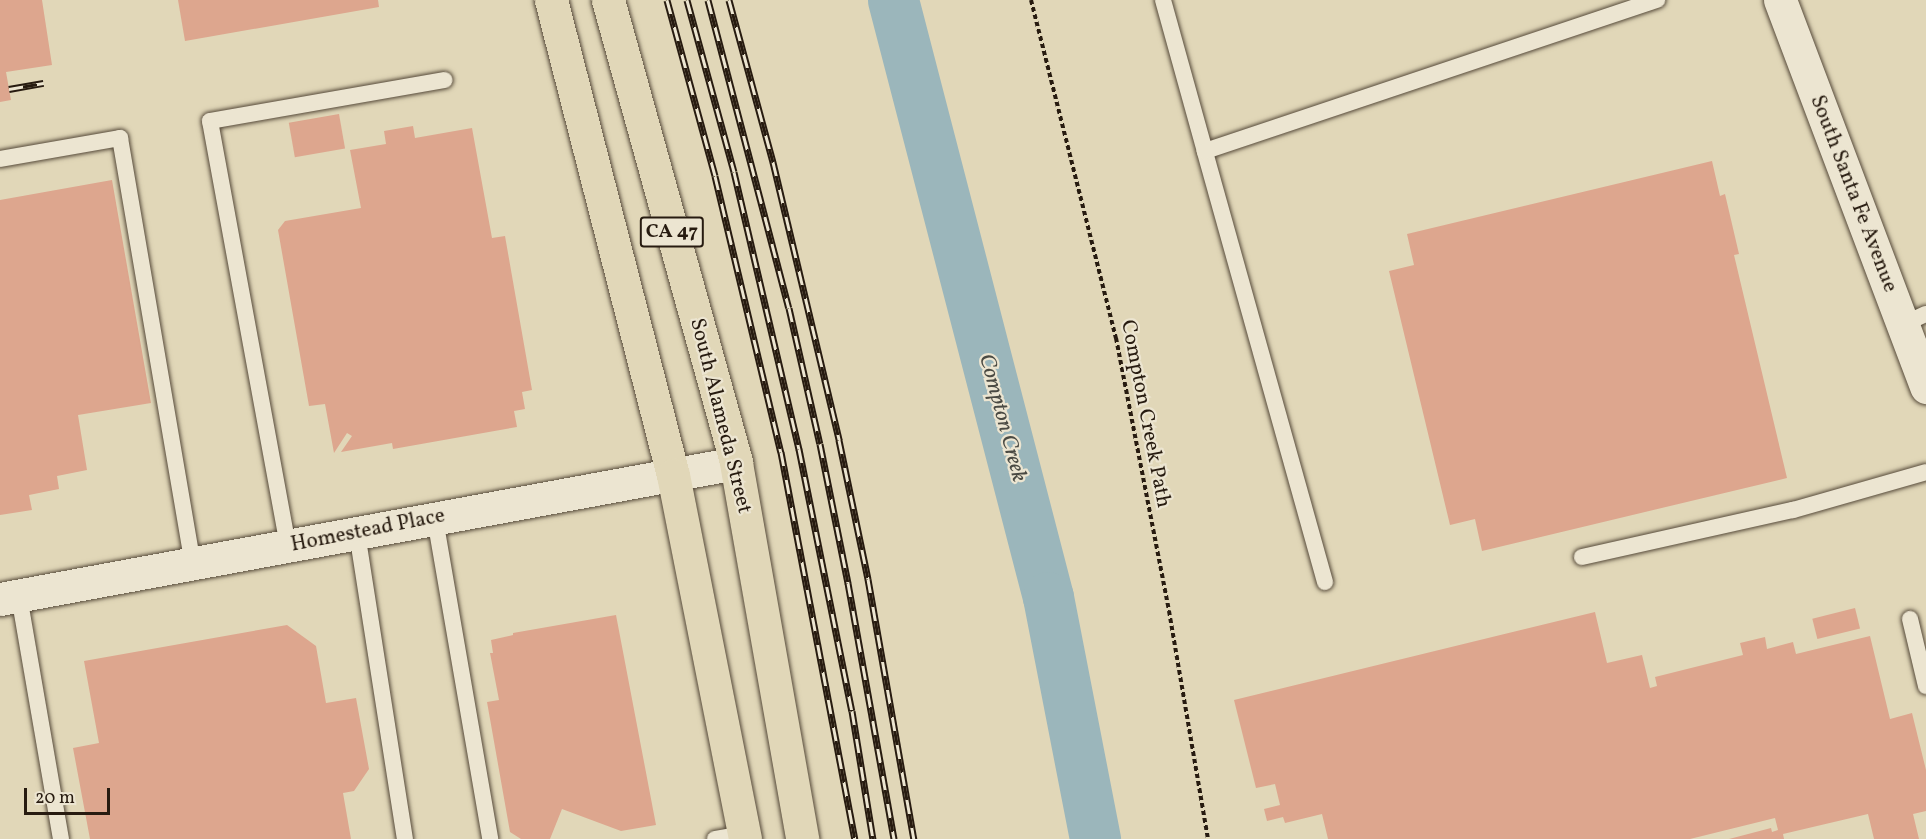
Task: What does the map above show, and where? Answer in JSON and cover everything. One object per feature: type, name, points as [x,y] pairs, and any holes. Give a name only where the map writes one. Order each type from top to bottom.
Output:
[{"type":"main road","name":"CA 47","points":[[551,0],[673,475],[735,837]]},
{"type":"main road","name":"South Alameda Street","points":[[608,0],[736,463],[802,839]]},
{"type":"street","name":"South Santa Fe Avenue","points":[[1780,0],[1914,320],[1926,387]]},
{"type":"street","name":"Homestead Place","points":[[9,598],[736,463]]},
{"type":"lane","points":[[1163,0],[1324,582]]},
{"type":"lane","points":[[1205,151],[1658,0]]},
{"type":"lane","points":[[288,546],[210,122],[444,80]]},
{"type":"lane","points":[[0,159],[120,138],[193,564]]},
{"type":"lane","points":[[1582,557],[1793,510],[1926,472]]},
{"type":"lane","points":[[435,519],[490,839]]},
{"type":"lane","points":[[357,533],[405,839]]},
{"type":"lane","points":[[9,598],[61,839]]},
{"type":"lane","points":[[1910,619],[1926,686]]},
{"type":"path","name":"Compton Creek Path","points":[[1031,0],[1116,339],[1169,611],[1208,839]]},
{"type":"building","points":[[0,0],[42,0],[52,65],[6,72],[11,100],[0,102]]},
{"type":"building","points":[[178,0],[378,0],[379,7],[185,41]]},
{"type":"building","points":[[339,114],[345,148],[295,157],[289,123]]},
{"type":"building","points":[[413,126],[415,138],[472,128],[492,238],[505,236],[532,390],[522,392],[525,409],[514,411],[517,427],[393,449],[392,443],[341,452],[352,436],[347,433],[334,453],[325,404],[309,406],[278,230],[285,221],[361,208],[350,150],[386,144],[384,131]]},
{"type":"building","points":[[1712,161],[1720,196],[1725,194],[1739,254],[1734,255],[1787,478],[1482,551],[1475,519],[1450,525],[1389,271],[1414,265],[1407,234]]},
{"type":"building","points":[[112,180],[151,403],[78,415],[87,470],[57,476],[59,489],[29,495],[32,510],[0,515],[0,200]]},
{"type":"building","points":[[1855,608],[1860,628],[1817,639],[1812,619]]},
{"type":"building","points":[[1595,612],[1607,663],[1642,655],[1650,688],[1657,686],[1655,677],[1743,655],[1740,643],[1765,637],[1767,649],[1793,642],[1796,654],[1870,636],[1890,719],[1912,713],[1926,770],[1926,811],[1913,814],[1919,839],[1874,839],[1868,814],[1783,834],[1784,839],[1729,839],[1771,828],[1772,832],[1778,830],[1775,818],[1690,839],[1328,839],[1322,814],[1285,823],[1283,817],[1267,821],[1264,809],[1280,805],[1275,784],[1256,788],[1234,700]]},
{"type":"building","points":[[616,615],[656,825],[621,831],[562,809],[550,839],[521,839],[510,832],[487,702],[499,700],[490,653],[493,653],[491,640],[513,635],[513,633]]},
{"type":"building","points":[[287,625],[316,646],[326,703],[356,698],[369,769],[354,791],[343,793],[351,839],[90,839],[73,748],[99,743],[84,661]]},
{"type":"waterway","name":"Compton Creek","points":[[893,0],[1048,597],[1095,839]]},
{"type":"railway","points":[[667,0],[715,176],[781,452],[855,839]]},
{"type":"railway","points":[[687,0],[734,172],[799,449],[852,711],[873,839]]},
{"type":"railway","points":[[708,0],[789,308],[820,444],[848,583],[894,839]]},
{"type":"railway","points":[[729,0],[773,162],[839,440],[868,579],[914,839]]},
{"type":"railway","points":[[9,89],[43,83]]}]
